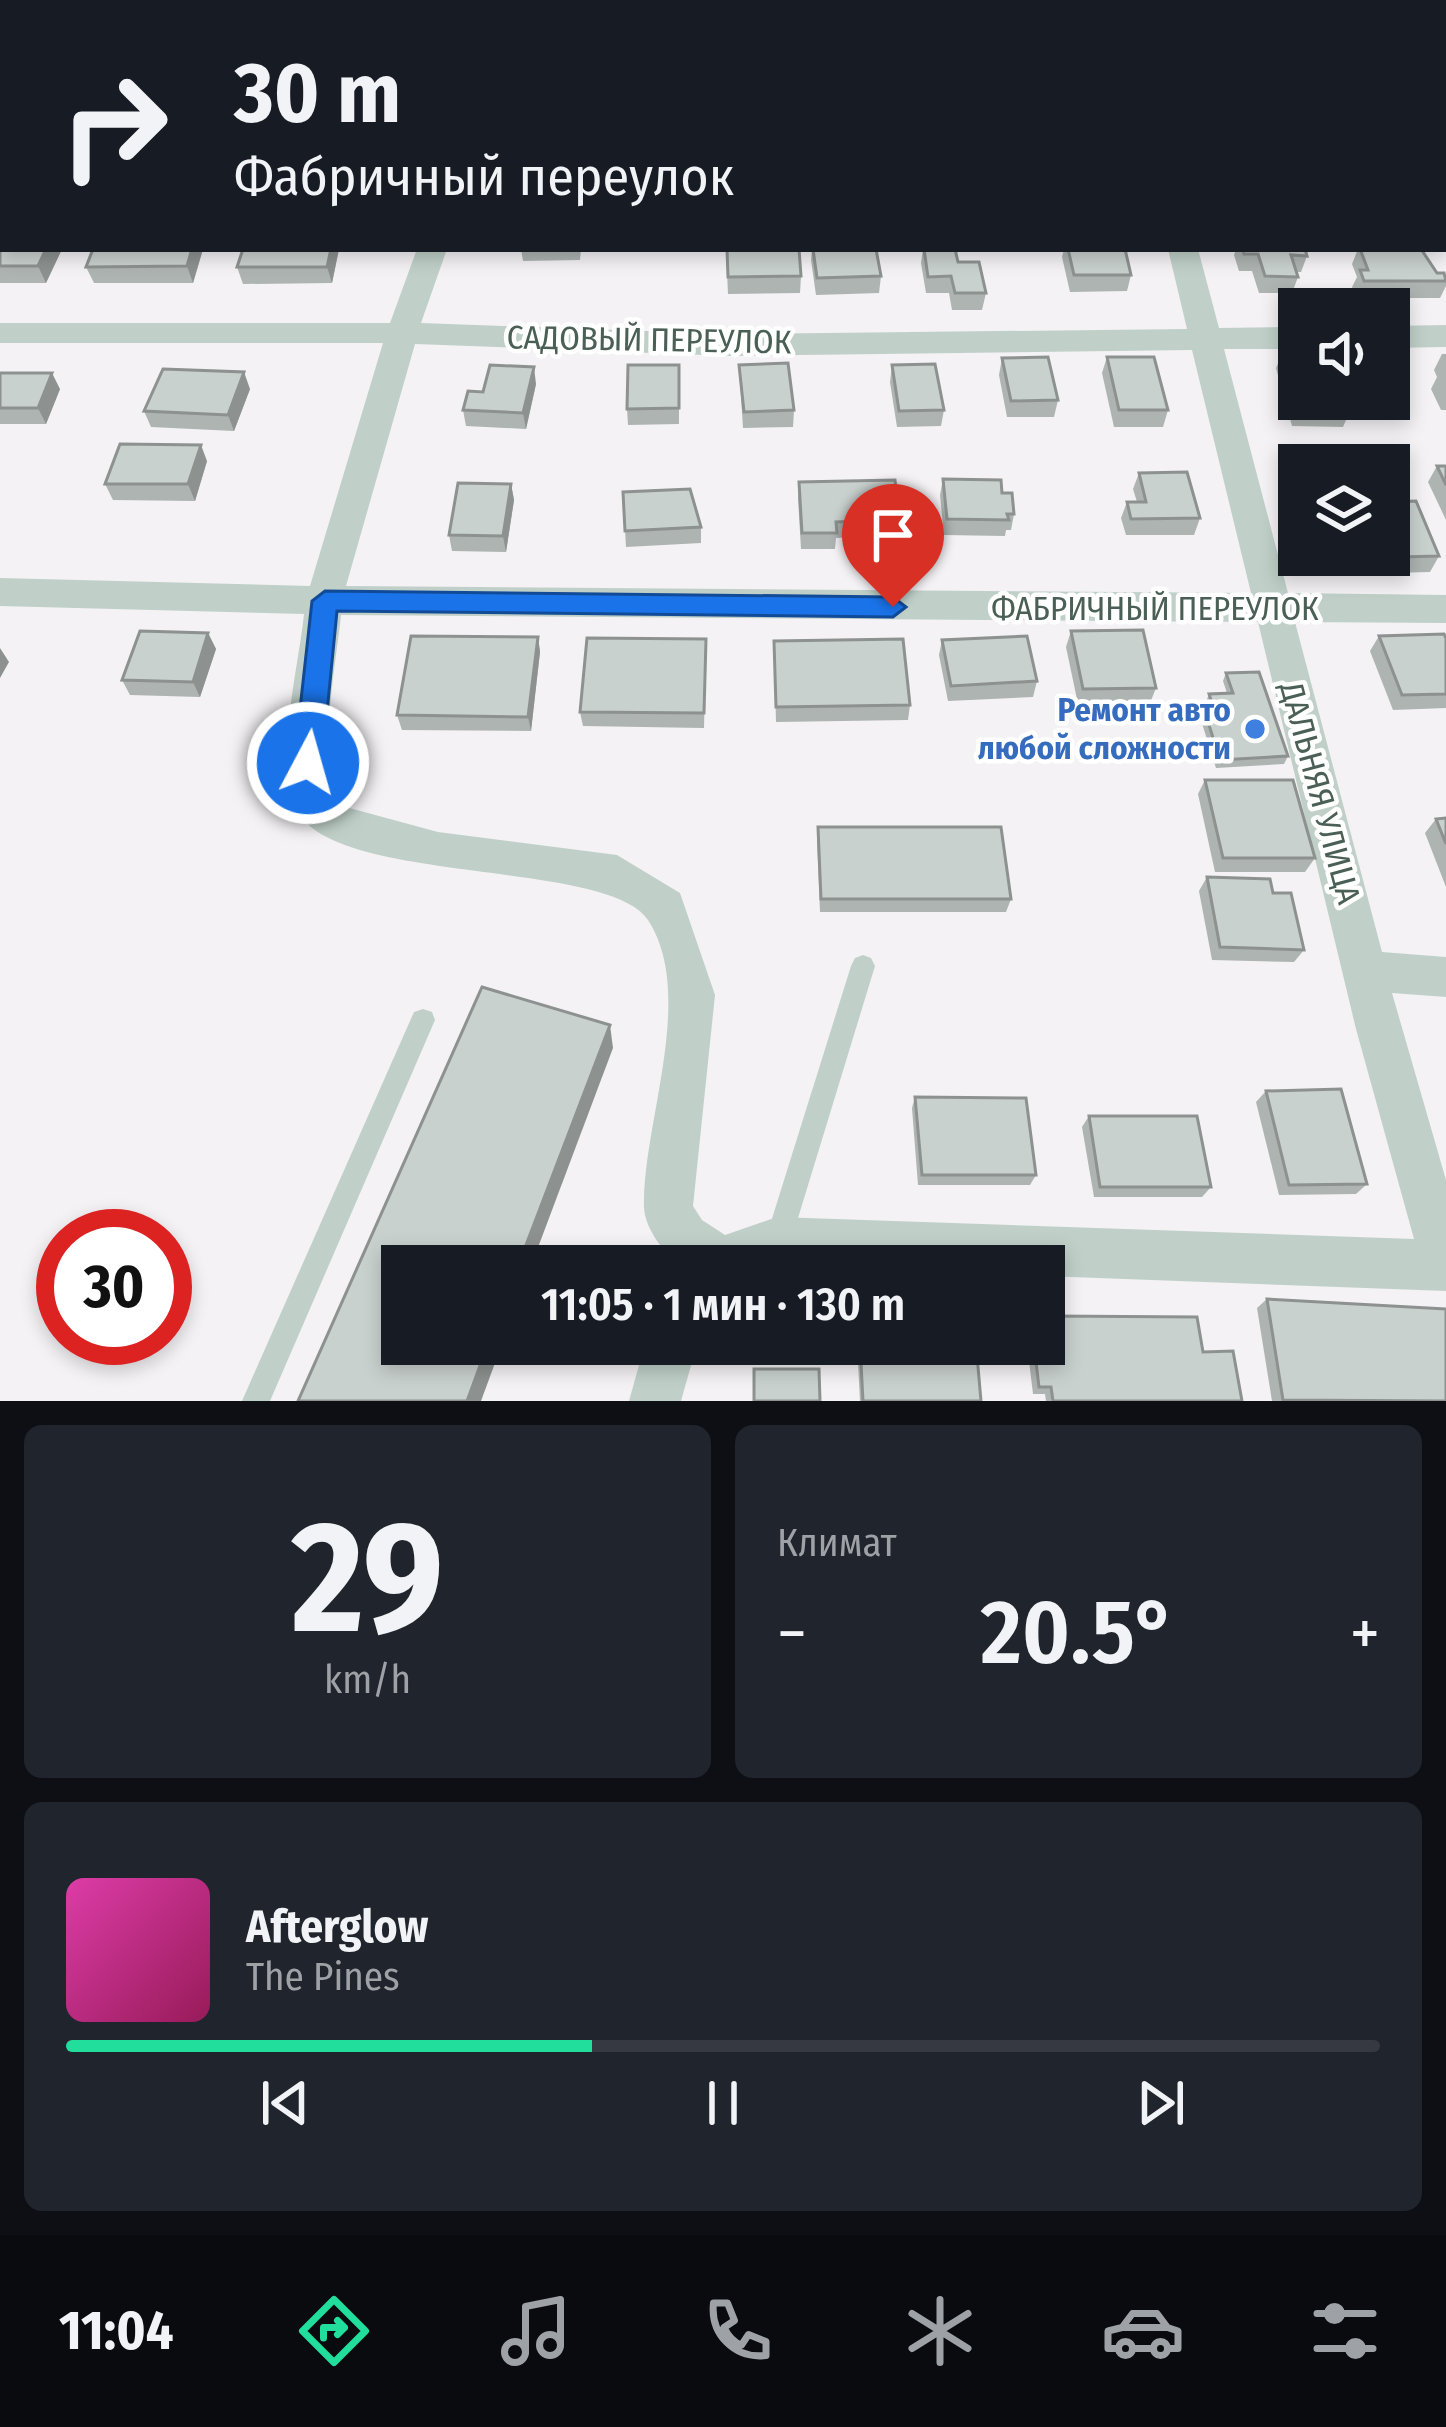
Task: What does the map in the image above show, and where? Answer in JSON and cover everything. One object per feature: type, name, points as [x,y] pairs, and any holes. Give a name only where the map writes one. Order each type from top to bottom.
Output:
[{"type":"street","points":[[431,252],[402,333],[325,601],[308,763],[315,804],[329,820],[438,850],[617,874],[665,907],[694,995],[668,1211],[692,1245]]},
{"type":"street","name":"ДАЛЬНЯЯ УЛИЦА","points":[[1184,252],[1272,611],[1446,1265]]},
{"type":"street","name":"САДОВЫЙ ПЕРЕУЛОК","points":[[0,333],[402,333],[730,344],[1278,338]]},
{"type":"street","points":[[1410,337],[1446,336]]},
{"type":"street","name":"ФАБРИЧНЫЙ ПЕРЕУЛОК","points":[[0,592],[325,601],[1446,609]]},
{"type":"street","points":[[1366,971],[1446,977]]},
{"type":"street","points":[[767,1245],[1446,1265]]},
{"type":"street","points":[[656,1401],[665,1365]]},
{"type":"lane","points":[[777,1242],[863,966]]},
{"type":"lane","points":[[256,1401],[423,1020]]},
{"type":"building","points":[[0,252],[45,252],[38,266],[0,266]]},
{"type":"building","points":[[92,252],[191,252],[187,266],[86,267]]},
{"type":"building","points":[[242,252],[330,252],[327,267],[237,267]]},
{"type":"building","points":[[727,252],[799,252],[801,276],[728,277]]},
{"type":"building","points":[[813,252],[877,252],[881,276],[817,278]]},
{"type":"building","points":[[924,252],[956,252],[958,262],[979,262],[986,293],[955,293],[951,276],[928,277]]},
{"type":"building","points":[[1069,252],[1126,252],[1131,275],[1074,275]]},
{"type":"building","points":[[1306,252],[1307,256],[1291,255],[1298,277],[1265,276],[1258,254],[1244,254]]},
{"type":"building","points":[[1361,252],[1423,252],[1446,281],[1364,281],[1360,270],[1368,270]]},
{"type":"building","points":[[1048,357],[1058,400],[1011,401],[1002,358]]},
{"type":"building","points":[[1107,357],[1154,357],[1168,410],[1119,410]]},
{"type":"building","points":[[788,363],[794,410],[744,412],[739,365]]},
{"type":"building","points":[[935,364],[944,410],[899,411],[892,365]]},
{"type":"building","points":[[490,365],[534,367],[523,413],[463,410],[468,391],[483,392]]},
{"type":"building","points":[[628,365],[679,365],[679,408],[627,409]]},
{"type":"building","points":[[163,369],[244,372],[228,415],[144,411]]},
{"type":"building","points":[[0,373],[52,373],[38,408],[0,408]]},
{"type":"building","points":[[120,444],[201,445],[188,484],[105,484]]},
{"type":"building","points":[[1187,472],[1200,518],[1131,519],[1127,502],[1146,502],[1139,473]]},
{"type":"building","points":[[943,479],[1001,480],[1002,493],[1012,493],[1014,514],[1007,514],[1009,520],[947,519]]},
{"type":"building","points":[[895,480],[901,533],[862,534],[860,521],[836,522],[837,533],[802,533],[799,482]]},
{"type":"building","points":[[458,483],[511,484],[503,536],[449,535]]},
{"type":"building","points":[[690,489],[701,527],[625,531],[623,492]]},
{"type":"building","points":[[1410,501],[1416,501],[1439,556],[1410,557]]},
{"type":"building","points":[[1143,630],[1156,688],[1083,689],[1071,631]]},
{"type":"building","points":[[140,631],[208,633],[193,682],[122,680]]},
{"type":"building","points":[[1444,634],[1446,694],[1402,695],[1379,636]]},
{"type":"building","points":[[411,636],[538,637],[528,717],[397,715]]},
{"type":"building","points":[[1027,636],[1037,681],[951,686],[942,640]]},
{"type":"building","points":[[587,638],[706,639],[704,713],[580,712]]},
{"type":"building","points":[[903,639],[910,705],[776,707],[774,641]]},
{"type":"building","points":[[1259,672],[1288,756],[1220,760],[1204,709],[1214,709],[1209,694],[1233,693],[1226,673]]},
{"type":"building","points":[[1205,780],[1293,780],[1315,858],[1223,858]]},
{"type":"building","points":[[1446,818],[1446,844],[1436,819]]},
{"type":"building","points":[[818,827],[1001,827],[1011,899],[821,899]]},
{"type":"building","points":[[1207,877],[1270,879],[1273,893],[1291,893],[1304,950],[1220,947]]},
{"type":"building","points":[[482,987],[610,1025],[526,1245],[381,1245],[381,1365],[480,1365],[467,1401],[298,1401]]},
{"type":"building","points":[[1341,1089],[1367,1184],[1289,1185],[1266,1091]]},
{"type":"building","points":[[915,1097],[1026,1098],[1036,1175],[922,1175]]},
{"type":"building","points":[[1089,1116],[1197,1116],[1211,1187],[1100,1187]]},
{"type":"building","points":[[1267,1299],[1446,1309],[1446,1401],[1283,1400]]},
{"type":"building","points":[[1065,1316],[1197,1317],[1203,1352],[1233,1351],[1242,1401],[1053,1401],[1051,1387],[1039,1387],[1036,1365],[1065,1365]]},
{"type":"building","points":[[861,1365],[978,1365],[981,1401],[863,1401]]},
{"type":"building","points":[[754,1369],[819,1369],[820,1401],[754,1401]]},
{"type":"place","name":"Ремонт авто любой сложности","points":[[1255,729]]},
{"type":"route","points":[[308,763],[325,601],[893,607]]}]
